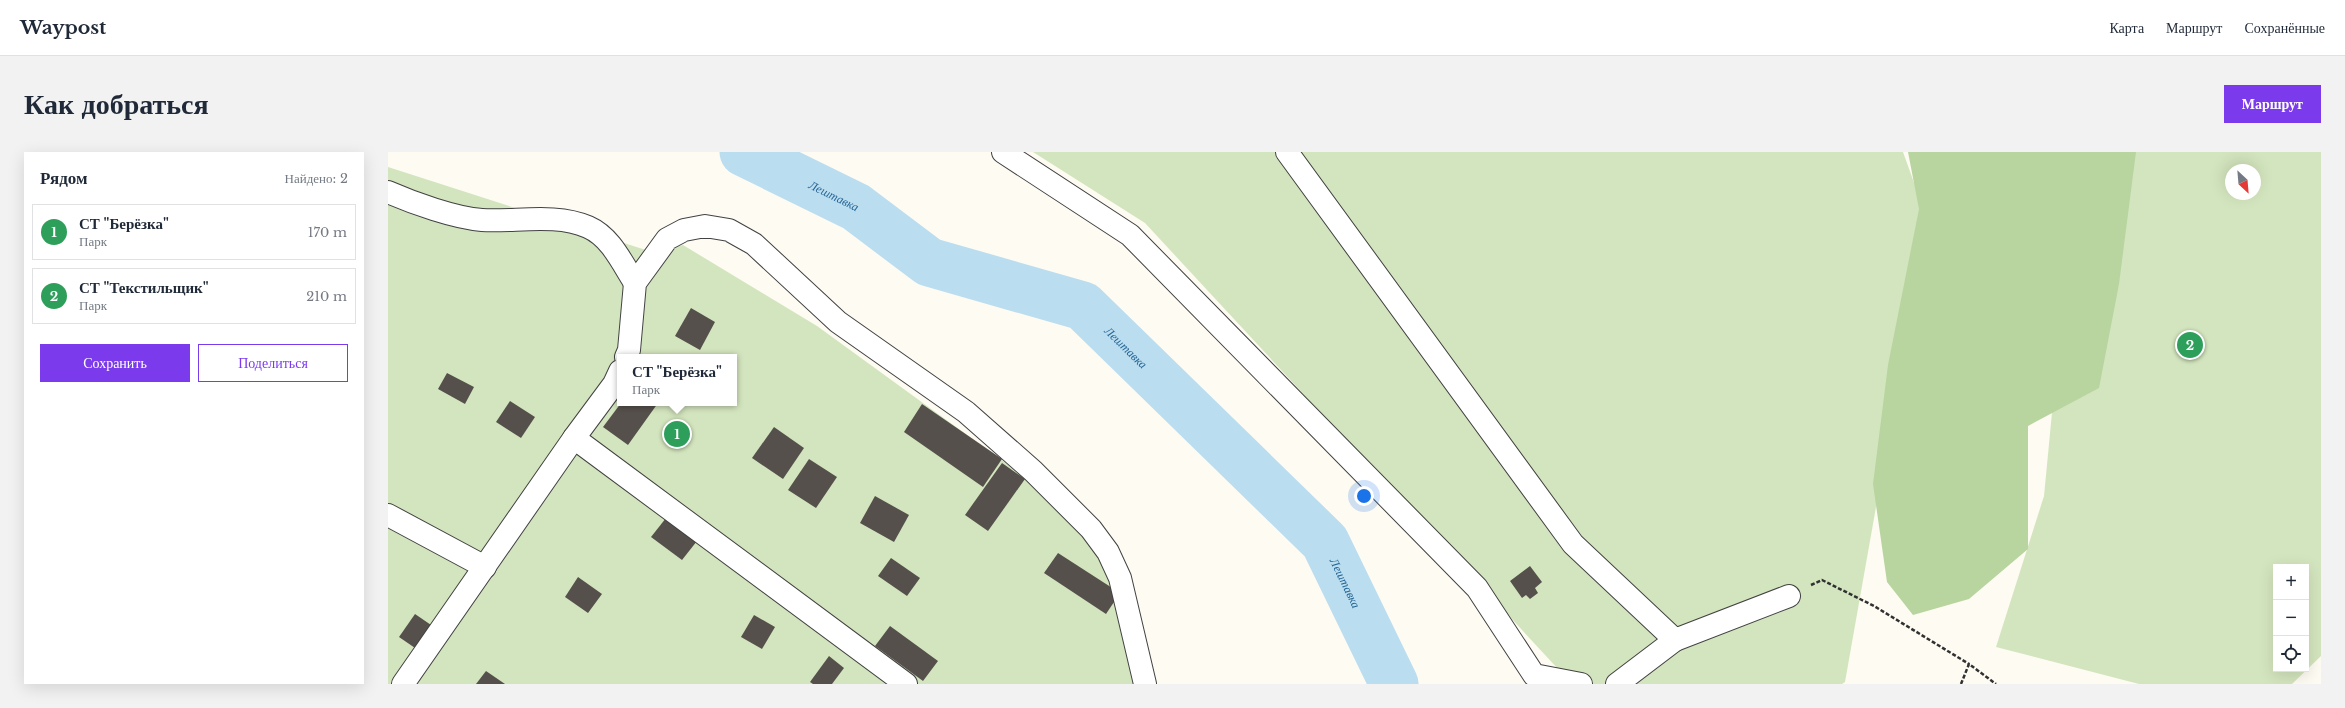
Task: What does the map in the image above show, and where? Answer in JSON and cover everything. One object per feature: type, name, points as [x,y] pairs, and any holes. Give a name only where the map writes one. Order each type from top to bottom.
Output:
[{"type":"street","points":[[1003,152],[1130,235],[1477,588],[1534,674],[1581,684]]},
{"type":"street","points":[[1287,152],[1573,544],[1675,640]]},
{"type":"street","points":[[388,192],[419,205],[480,220],[567,221],[589,228],[607,240],[635,283]]},
{"type":"street","points":[[627,354],[629,350],[635,283],[667,239],[684,230],[705,226],[729,230],[754,244],[838,322],[966,412],[1033,471],[1091,529],[1108,552],[1120,578],[1145,684]]},
{"type":"street","points":[[407,683],[485,567],[574,438],[614,384],[617,378]]},
{"type":"street","points":[[574,438],[906,684]]},
{"type":"street","points":[[388,515],[485,567]]},
{"type":"street","points":[[1617,684],[1675,640],[1789,596]]},
{"type":"path","points":[[1789,596],[1822,580],[1874,606],[1969,664],[1996,684]]},
{"type":"path","points":[[1961,684],[1969,664]]},
{"type":"green space","points":[[1033,152],[1903,152],[1927,219],[1845,682],[1842,684],[1572,684],[1145,223]]},
{"type":"green space","points":[[1908,152],[2136,152],[2119,284],[2099,388],[2028,426],[2028,549],[1969,599],[1913,615],[1887,582],[1873,484],[1888,365],[1919,209]]},
{"type":"green space","points":[[2077,152],[2321,152],[2321,656],[2309,668],[2309,564],[2273,564],[2273,672],[2304,672],[2292,684],[2139,684],[1996,647],[2044,496]]},
{"type":"green space","points":[[388,167],[652,252],[683,245],[817,326],[1116,543],[1143,684],[388,684]]},
{"type":"building","points":[[691,308],[715,322],[700,350],[675,336]]},
{"type":"building","points":[[447,373],[474,387],[465,404],[438,389]]},
{"type":"building","points":[[510,401],[535,417],[521,438],[496,422]]},
{"type":"building","points":[[922,404],[1002,459],[983,487],[904,432]]},
{"type":"building","points":[[619,406],[656,406],[628,445],[603,427]]},
{"type":"building","points":[[774,427],[804,448],[783,479],[752,458]]},
{"type":"building","points":[[809,459],[837,477],[816,508],[788,490]]},
{"type":"building","points":[[1002,463],[1025,479],[988,531],[965,515]]},
{"type":"building","points":[[875,496],[909,515],[894,542],[860,523]]},
{"type":"building","points":[[666,518],[697,541],[682,560],[651,537]]},
{"type":"building","points":[[1058,553],[1120,593],[1106,614],[1044,573]]},
{"type":"building","points":[[891,558],[920,578],[907,596],[878,576]]},
{"type":"building","points":[[1530,566],[1542,582],[1535,588],[1538,593],[1530,599],[1526,595],[1522,598],[1510,581]]},
{"type":"building","points":[[578,577],[602,594],[588,613],[565,597]]},
{"type":"building","points":[[415,614],[434,627],[418,650],[399,637]]},
{"type":"building","points":[[754,615],[775,627],[762,649],[741,637]]},
{"type":"building","points":[[890,626],[938,661],[923,681],[875,646]]},
{"type":"building","points":[[829,656],[844,668],[832,684],[813,684],[810,682]]},
{"type":"building","points":[[486,671],[505,684],[476,684]]},
{"type":"waterway","name":"Лештавка","points":[[744,152],[856,207],[929,262],[1083,306],[1325,542],[1394,684]]},
{"type":"place","name":"СТ \"Текстильщик\"","points":[[2190,345]]},
{"type":"place","name":"СТ \"Берёзка\"","points":[[677,434]]}]
